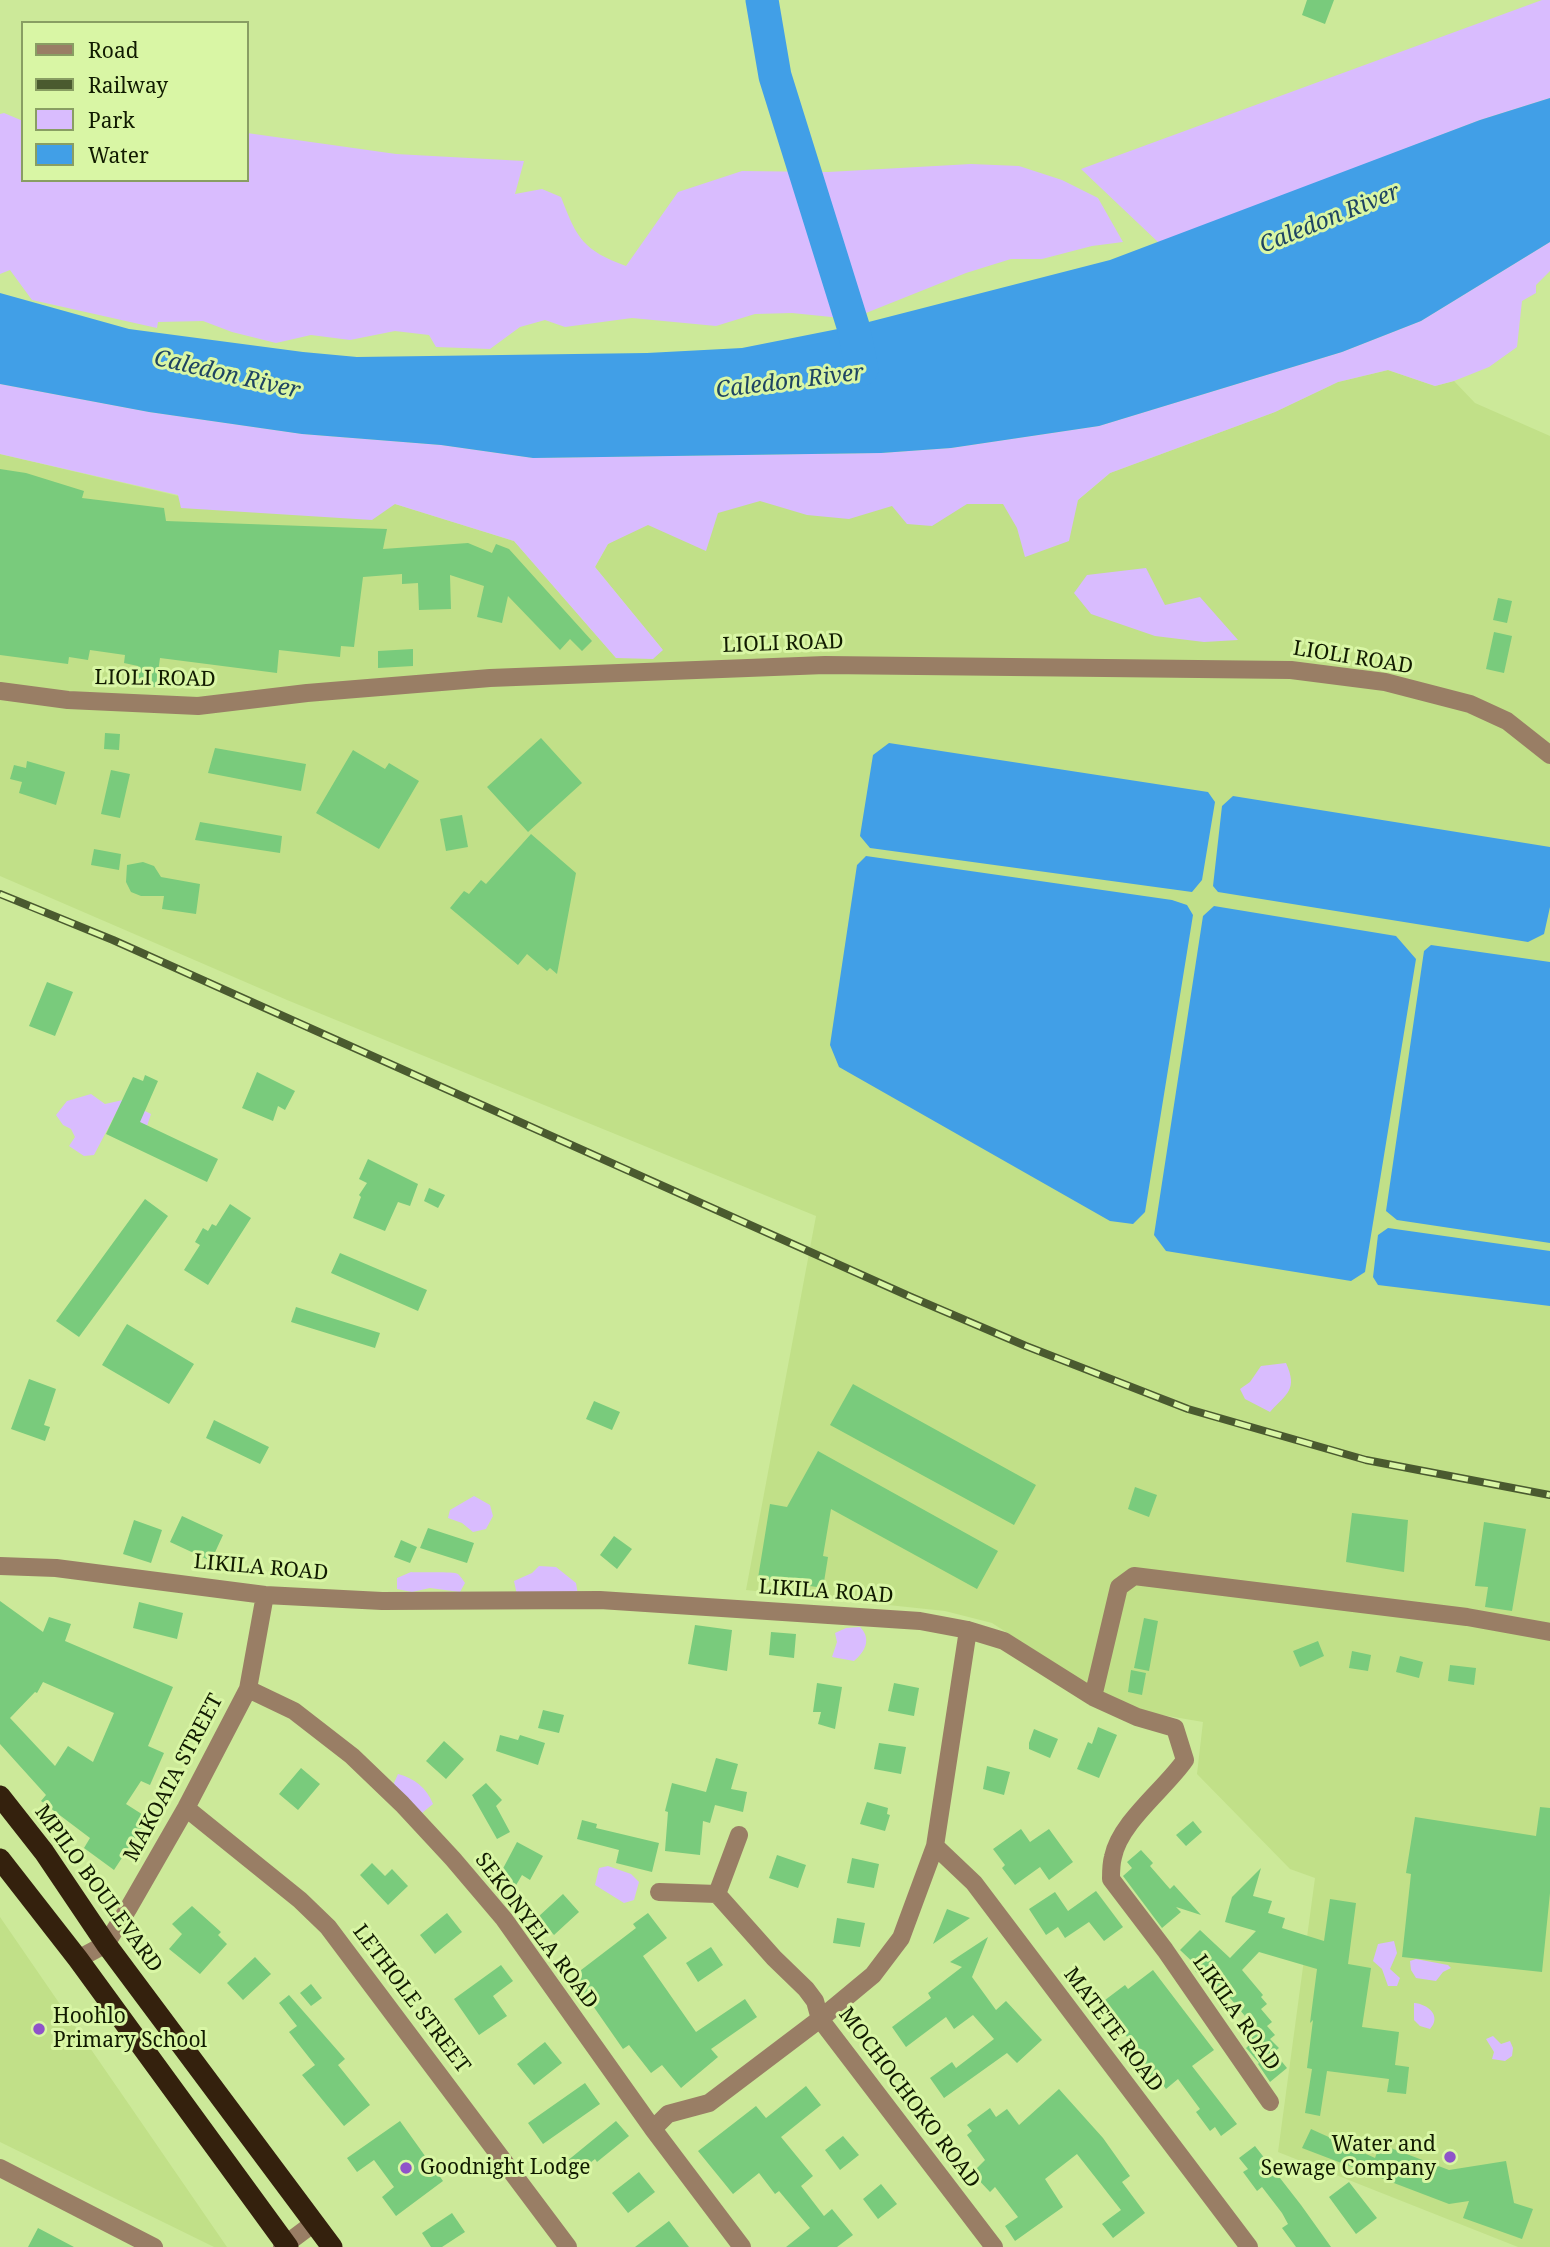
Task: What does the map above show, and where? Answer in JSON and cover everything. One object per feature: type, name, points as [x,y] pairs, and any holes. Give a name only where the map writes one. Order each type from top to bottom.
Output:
[{"type":"highway","name":"MPILO BOULEVARD","points":[[0,1796],[44,1852],[106,1944],[332,2247]]},
{"type":"highway","points":[[0,1859],[78,1959],[285,2246]]},
{"type":"street","name":"LIOLI ROAD","points":[[0,691],[68,700],[198,706],[307,693],[490,678],[825,665],[1292,670],[1385,682],[1470,704],[1507,721],[1550,755]]},
{"type":"street","name":"LIKILA ROAD","points":[[0,1566],[56,1568],[265,1595],[383,1601],[600,1600],[920,1621],[968,1630],[1004,1641],[1094,1697],[1137,1717],[1175,1728],[1185,1760],[1174,1776],[1128,1825],[1113,1854],[1111,1879],[1165,1950],[1270,2102]]},
{"type":"street","points":[[1094,1697],[1119,1587],[1134,1576],[1467,1616],[1550,1632]]},
{"type":"street","name":"MAKOATA STREET","points":[[106,1944],[186,1808],[248,1689],[265,1595]]},
{"type":"street","points":[[653,2129],[668,2114],[709,2103],[820,2019],[873,1975],[901,1938],[935,1846],[968,1630]]},
{"type":"street","name":"SEKONYELA ROAD","points":[[248,1689],[294,1711],[342,1747],[383,1784],[453,1859],[504,1919],[653,2129],[742,2247]]},
{"type":"street","name":"LETHOLE STREET","points":[[186,1808],[300,1900],[328,1927],[568,2247]]},
{"type":"street","points":[[659,1892],[717,1894],[739,1835]]},
{"type":"street","name":"MATETE ROAD","points":[[935,1846],[974,1884],[1249,2247]]},
{"type":"street","name":"MOCHOCHOKO ROAD","points":[[717,1894],[806,1989],[815,2001],[820,2019],[995,2247]]},
{"type":"street","points":[[78,1959],[106,1944]]},
{"type":"street","points":[[0,2168],[154,2247]]},
{"type":"street","points":[[285,2246],[314,2223]]},
{"type":"shaded area","points":[[1388,370],[1435,386],[1454,381],[1475,403],[1550,436],[1550,2247],[1518,2247],[1278,2152],[1315,1878],[1290,1869],[1197,1774],[1203,1722],[1133,1710],[1109,1698],[992,1623],[945,1611],[746,1590],[816,1216],[287,1000],[0,876],[0,454],[178,496],[395,504],[514,541],[616,658],[662,649],[595,567],[608,544],[665,512],[760,501],[1078,500],[1110,473],[1275,412],[1338,382]]},
{"type":"shaded area","name":"Hoohlo Primary School","points":[[0,1917],[227,2247],[214,2247],[0,2142]]},
{"type":"green space","points":[[1542,0],[1550,0],[1550,98],[1480,120],[1159,243],[1081,169]]},
{"type":"green space","points":[[0,114],[21,120],[21,182],[248,182],[248,133],[396,154],[524,161],[515,194],[542,189],[561,197],[583,241],[600,254],[626,266],[678,192],[742,171],[828,172],[971,164],[1019,166],[1062,180],[1098,198],[1123,242],[1092,246],[1042,259],[1011,259],[966,273],[851,319],[792,313],[755,314],[716,326],[632,318],[565,327],[545,320],[520,327],[490,349],[436,347],[429,335],[395,331],[350,340],[311,335],[276,343],[232,332],[203,321],[158,322],[157,328],[32,300],[10,270],[0,274]]},
{"type":"green space","points":[[1550,242],[1550,271],[1536,285],[1536,293],[1522,301],[1517,347],[1489,367],[1435,386],[1388,370],[1338,382],[1275,412],[1110,473],[1078,500],[1069,541],[1025,557],[1017,528],[1003,504],[967,504],[932,526],[907,524],[892,506],[849,519],[807,515],[760,501],[718,513],[706,551],[648,525],[608,544],[595,567],[663,650],[653,659],[616,658],[514,541],[395,504],[372,520],[181,508],[178,495],[0,454],[0,384],[149,412],[302,434],[441,445],[533,458],[881,453],[951,448],[1099,426],[1342,352],[1421,321]]},
{"type":"green space","points":[[1146,568],[1165,605],[1200,597],[1238,640],[1204,642],[1155,636],[1091,614],[1074,593],[1087,575]]},
{"type":"green space","points":[[91,1094],[105,1104],[123,1100],[151,1114],[147,1126],[117,1111],[94,1155],[84,1156],[69,1146],[75,1137],[71,1129],[63,1125],[56,1115],[67,1101]]},
{"type":"green space","points":[[1286,1363],[1291,1385],[1286,1395],[1270,1412],[1245,1399],[1240,1389],[1250,1382],[1261,1366]]},
{"type":"green space","points":[[474,1496],[490,1505],[493,1516],[486,1529],[473,1532],[462,1523],[448,1518],[450,1510]]},
{"type":"green space","points":[[539,1566],[556,1567],[576,1583],[578,1595],[517,1595],[514,1581],[532,1573]]},
{"type":"green space","points":[[411,1572],[455,1573],[465,1583],[460,1592],[430,1588],[412,1592],[397,1589],[397,1578]]},
{"type":"green space","points":[[860,1627],[866,1636],[866,1645],[858,1657],[854,1661],[832,1657],[837,1642],[835,1633],[846,1628]]},
{"type":"green space","points":[[398,1774],[419,1784],[433,1804],[422,1813],[398,1795],[394,1783]]},
{"type":"green space","points":[[608,1866],[631,1874],[639,1882],[634,1900],[624,1903],[595,1885],[599,1868]]},
{"type":"green space","points":[[1394,1941],[1397,1953],[1390,1969],[1400,1978],[1397,1986],[1388,1986],[1382,1969],[1373,1961],[1378,1944]]},
{"type":"green space","points":[[1416,1959],[1448,1965],[1451,1968],[1443,1972],[1436,1981],[1416,1978],[1410,1961]]},
{"type":"green space","points":[[1414,2003],[1432,2011],[1435,2020],[1430,2029],[1420,2026],[1414,2020]]},
{"type":"green space","points":[[1493,2036],[1501,2044],[1510,2041],[1512,2056],[1505,2061],[1492,2059],[1494,2052],[1486,2039]]},
{"type":"water","name":"Caledon River","points":[[1550,98],[1550,242],[1421,321],[1342,352],[1099,426],[951,448],[881,453],[533,458],[441,445],[302,434],[149,412],[0,384],[0,293],[129,329],[357,357],[647,353],[742,348],[853,326],[1110,260],[1480,120]]},
{"type":"water","points":[[889,743],[1208,792],[1215,802],[1202,880],[1192,892],[870,848],[860,836],[873,755]]},
{"type":"water","points":[[1233,796],[1550,847],[1550,907],[1544,934],[1528,942],[1218,892],[1213,886],[1222,806]]},
{"type":"water","points":[[866,856],[1172,900],[1187,905],[1193,915],[1145,1212],[1133,1224],[1110,1221],[839,1067],[830,1045],[857,865]]},
{"type":"water","points":[[1214,906],[1396,936],[1416,959],[1365,1272],[1351,1281],[1166,1251],[1154,1235],[1203,916]]},
{"type":"water","points":[[1431,945],[1550,962],[1550,1243],[1397,1220],[1386,1211],[1424,951]]},
{"type":"water","points":[[1388,1228],[1550,1251],[1550,1306],[1378,1285],[1373,1277],[1378,1235]]},
{"type":"building","points":[[1307,0],[1334,0],[1325,24],[1302,15]]},
{"type":"building","points":[[0,469],[26,473],[84,491],[82,498],[164,508],[166,521],[387,529],[383,549],[468,543],[492,553],[496,544],[509,549],[592,641],[582,651],[570,639],[560,650],[508,596],[502,623],[477,617],[484,586],[450,575],[451,609],[419,610],[418,583],[402,584],[402,574],[363,577],[354,647],[341,646],[340,657],[279,650],[277,673],[160,658],[156,687],[136,684],[138,666],[124,663],[125,655],[90,650],[88,660],[69,657],[68,664],[0,655]]},
{"type":"building","points":[[1498,598],[1512,601],[1507,623],[1493,620]]},
{"type":"building","points":[[1494,632],[1512,636],[1504,673],[1486,669]]},
{"type":"building","points":[[413,649],[413,666],[378,668],[378,651]]},
{"type":"building","points":[[105,733],[120,734],[119,750],[104,749]]},
{"type":"building","points":[[541,738],[582,783],[528,832],[487,787]]},
{"type":"building","points":[[215,748],[306,764],[301,791],[208,773]]},
{"type":"building","points":[[353,750],[385,769],[389,763],[419,781],[379,849],[316,813]]},
{"type":"building","points":[[27,761],[65,772],[56,805],[19,793],[22,782],[10,779],[14,765],[26,768]]},
{"type":"building","points":[[111,770],[130,774],[120,818],[101,814]]},
{"type":"building","points":[[462,815],[468,847],[446,851],[440,819]]},
{"type":"building","points":[[200,822],[282,836],[280,853],[195,840]]},
{"type":"building","points":[[531,834],[576,873],[557,974],[550,968],[547,971],[527,954],[518,965],[450,908],[464,891],[469,894],[481,880],[486,884]]},
{"type":"building","points":[[94,849],[121,854],[119,870],[91,865]]},
{"type":"building","points":[[143,862],[154,866],[161,877],[200,884],[196,914],[162,909],[164,896],[141,896],[131,892],[126,882],[127,865]]},
{"type":"building","points":[[47,982],[73,992],[55,1036],[29,1026]]},
{"type":"building","points":[[257,1072],[295,1091],[285,1110],[278,1106],[273,1121],[242,1108]]},
{"type":"building","points":[[145,1075],[158,1081],[140,1122],[218,1159],[207,1182],[106,1134],[133,1077],[143,1081]]},
{"type":"building","points":[[368,1159],[418,1184],[410,1206],[398,1202],[385,1231],[353,1218],[361,1197],[359,1195],[367,1183],[359,1179]]},
{"type":"building","points":[[429,1188],[445,1195],[438,1208],[424,1201]]},
{"type":"building","points":[[145,1199],[168,1216],[79,1337],[56,1321]]},
{"type":"building","points":[[230,1204],[251,1218],[208,1285],[184,1270],[200,1245],[195,1242],[203,1228],[208,1231],[212,1224],[216,1226]]},
{"type":"building","points":[[340,1253],[427,1290],[418,1311],[331,1273]]},
{"type":"building","points":[[296,1307],[380,1333],[375,1348],[291,1322]]},
{"type":"building","points":[[127,1324],[194,1364],[169,1404],[102,1365]]},
{"type":"building","points":[[29,1379],[56,1389],[44,1425],[50,1427],[45,1441],[11,1429]]},
{"type":"building","points":[[853,1384],[1036,1485],[1014,1525],[830,1425]]},
{"type":"building","points":[[594,1401],[620,1412],[612,1430],[586,1419]]},
{"type":"building","points":[[214,1420],[269,1447],[260,1464],[206,1438]]},
{"type":"building","points":[[818,1451],[998,1551],[977,1589],[831,1509],[823,1556],[828,1557],[823,1588],[758,1578],[770,1504],[787,1507]]},
{"type":"building","points":[[1135,1487],[1157,1495],[1149,1517],[1128,1509]]},
{"type":"building","points":[[1352,1513],[1408,1520],[1404,1572],[1346,1562]]},
{"type":"building","points":[[182,1516],[223,1535],[211,1561],[170,1542]]},
{"type":"building","points":[[134,1520],[162,1530],[151,1563],[123,1554]]},
{"type":"building","points":[[1484,1522],[1526,1529],[1512,1611],[1485,1607],[1488,1587],[1475,1586]]},
{"type":"building","points":[[428,1528],[474,1543],[467,1563],[420,1548]]},
{"type":"building","points":[[614,1536],[632,1549],[617,1569],[600,1555]]},
{"type":"building","points":[[401,1540],[417,1547],[410,1563],[394,1557]]},
{"type":"building","points":[[0,1601],[43,1632],[49,1617],[71,1624],[65,1641],[173,1687],[148,1746],[164,1753],[150,1785],[141,1781],[126,1804],[148,1818],[114,1870],[84,1848],[90,1838],[41,1801],[46,1795],[0,1744]],"holes":[[[43,1682],[114,1713],[93,1762],[68,1746],[55,1766],[10,1718],[37,1693]]]},
{"type":"building","points":[[139,1602],[183,1613],[177,1639],[133,1628]]},
{"type":"building","points":[[1144,1618],[1158,1621],[1149,1671],[1134,1668]]},
{"type":"building","points":[[695,1625],[732,1630],[727,1671],[688,1664]]},
{"type":"building","points":[[771,1632],[796,1634],[794,1658],[769,1655]]},
{"type":"building","points":[[1318,1641],[1324,1656],[1300,1667],[1293,1651]]},
{"type":"building","points":[[1352,1651],[1371,1655],[1368,1671],[1349,1668]]},
{"type":"building","points":[[1400,1656],[1423,1662],[1419,1678],[1396,1672]]},
{"type":"building","points":[[1450,1665],[1476,1668],[1474,1685],[1448,1681]]},
{"type":"building","points":[[1131,1670],[1146,1673],[1142,1695],[1128,1692]]},
{"type":"building","points":[[817,1683],[842,1687],[835,1729],[818,1724],[821,1712],[813,1712]]},
{"type":"building","points":[[894,1683],[919,1688],[914,1716],[888,1711]]},
{"type":"building","points":[[543,1710],[564,1715],[559,1733],[538,1728]]},
{"type":"building","points":[[1098,1727],[1117,1735],[1099,1778],[1077,1769],[1088,1742],[1092,1744]]},
{"type":"building","points":[[1034,1729],[1058,1739],[1050,1758],[1029,1749]]},
{"type":"building","points":[[500,1735],[518,1740],[520,1735],[545,1743],[538,1765],[496,1751]]},
{"type":"building","points":[[444,1741],[464,1759],[446,1779],[426,1761]]},
{"type":"building","points":[[879,1743],[906,1747],[901,1774],[874,1769]]},
{"type":"building","points":[[716,1758],[738,1764],[731,1789],[747,1792],[743,1812],[715,1805],[710,1823],[703,1821],[700,1855],[665,1851],[668,1812],[665,1811],[672,1783],[706,1792]]},
{"type":"building","points":[[987,1766],[1010,1772],[1004,1795],[983,1789]]},
{"type":"building","points":[[301,1768],[320,1784],[298,1810],[279,1794]]},
{"type":"building","points":[[486,1783],[502,1800],[496,1806],[510,1832],[497,1839],[472,1795]]},
{"type":"building","points":[[867,1802],[888,1808],[887,1814],[890,1815],[885,1831],[860,1824]]},
{"type":"building","points":[[1540,1807],[1550,1808],[1550,1893],[1542,1972],[1402,1957],[1411,1874],[1406,1873],[1415,1817],[1536,1836]]},
{"type":"building","points":[[582,1820],[597,1824],[596,1828],[659,1843],[652,1872],[616,1863],[619,1850],[577,1839]]},
{"type":"building","points":[[1193,1821],[1202,1832],[1186,1846],[1176,1835]]},
{"type":"building","points":[[1021,1829],[1030,1842],[1049,1829],[1073,1862],[1049,1880],[1040,1867],[1015,1885],[1002,1868],[1005,1865],[993,1849]]},
{"type":"building","points":[[517,1842],[543,1856],[530,1880],[522,1875],[515,1887],[498,1878]]},
{"type":"building","points":[[1141,1850],[1153,1863],[1150,1866],[1170,1889],[1174,1885],[1201,1915],[1176,1907],[1181,1912],[1162,1928],[1123,1876],[1132,1868],[1127,1862]]},
{"type":"building","points":[[777,1855],[806,1865],[798,1888],[769,1878]]},
{"type":"building","points":[[852,1858],[879,1864],[874,1888],[847,1883]]},
{"type":"building","points":[[372,1863],[385,1876],[392,1869],[408,1886],[388,1905],[360,1875]]},
{"type":"building","points":[[1261,1868],[1253,1896],[1272,1901],[1268,1913],[1285,1918],[1282,1928],[1324,1941],[1330,1899],[1356,1903],[1348,1964],[1371,1968],[1362,2027],[1399,2032],[1395,2065],[1409,2067],[1406,2094],[1387,2092],[1389,2079],[1327,2071],[1320,2116],[1305,2113],[1312,2069],[1307,2068],[1317,1969],[1259,1952],[1242,1970],[1263,1995],[1261,1997],[1267,2004],[1261,2009],[1272,2022],[1267,2026],[1275,2035],[1270,2039],[1279,2048],[1274,2052],[1287,2068],[1270,2082],[1246,2048],[1254,2041],[1243,2028],[1250,2022],[1225,1992],[1221,1996],[1195,1971],[1198,1967],[1180,1950],[1200,1930],[1230,1958],[1256,1931],[1225,1922],[1232,1897]]},
{"type":"building","points":[[1096,1891],[1123,1927],[1104,1941],[1089,1922],[1065,1938],[1058,1927],[1046,1935],[1029,1909],[1055,1892],[1068,1911]]},
{"type":"building","points":[[563,1894],[579,1912],[554,1935],[538,1917]]},
{"type":"building","points":[[192,1906],[221,1932],[218,1935],[227,1944],[200,1974],[169,1949],[182,1934],[172,1924]]},
{"type":"building","points":[[947,1909],[970,1918],[933,1944]]},
{"type":"building","points":[[447,1913],[462,1932],[435,1954],[420,1935]]},
{"type":"building","points":[[648,1913],[667,1938],[643,1956],[696,2032],[745,1999],[757,2017],[711,2049],[718,2057],[681,2088],[662,2065],[651,2073],[629,2045],[623,2049],[591,2003],[587,2005],[568,1980],[636,1928],[633,1924]]},
{"type":"building","points":[[837,1918],[865,1923],[860,1947],[833,1943]]},
{"type":"building","points":[[988,1937],[972,1977],[996,2010],[1006,2001],[1042,2040],[1017,2063],[1007,2053],[944,2098],[930,2078],[952,2062],[956,2068],[994,2039],[973,2015],[954,2029],[946,2017],[906,2047],[892,2027],[931,1998],[928,1993],[962,1967],[950,1962]]},
{"type":"building","points":[[711,1947],[723,1965],[698,1982],[686,1963]]},
{"type":"building","points":[[255,1957],[271,1974],[243,2000],[227,1983]]},
{"type":"building","points":[[501,1965],[513,1981],[493,1996],[507,2016],[479,2035],[454,1999]]},
{"type":"building","points":[[1153,1970],[1214,2050],[1192,2066],[1237,2124],[1221,2136],[1215,2127],[1210,2131],[1196,2112],[1200,2109],[1178,2079],[1166,2089],[1155,2074],[1151,2077],[1139,2062],[1144,2059],[1101,2003],[1125,1985],[1128,1989]]},
{"type":"building","points":[[311,1984],[322,1998],[311,2006],[300,1993]]},
{"type":"building","points":[[289,1995],[345,2059],[338,2065],[370,2105],[344,2126],[302,2075],[315,2065],[289,2032],[297,2026],[279,2003]]},
{"type":"building","points":[[545,2042],[562,2063],[534,2085],[517,2064]]},
{"type":"building","points":[[585,2083],[600,2104],[543,2144],[528,2123]]},
{"type":"building","points":[[806,2086],[821,2105],[781,2137],[813,2176],[801,2186],[824,2216],[832,2209],[853,2235],[837,2247],[786,2247],[810,2228],[779,2191],[775,2194],[759,2173],[733,2194],[698,2151],[756,2106],[766,2118]]},
{"type":"building","points":[[1059,2089],[1103,2138],[1130,2176],[1122,2182],[1145,2213],[1113,2238],[1102,2224],[1121,2210],[1077,2154],[1045,2179],[1063,2207],[1015,2241],[1005,2226],[1018,2217],[995,2187],[990,2192],[972,2173],[985,2160],[967,2135],[972,2131],[967,2125],[990,2108],[996,2117],[1007,2109],[1019,2125]]},
{"type":"building","name":"Goodnight Lodge","points":[[400,2121],[443,2181],[396,2216],[382,2197],[394,2187],[374,2160],[357,2172],[347,2158]]},
{"type":"building","points":[[616,2121],[629,2136],[597,2162],[595,2159],[571,2178],[561,2166]]},
{"type":"building","points":[[1311,2129],[1375,2158],[1380,2144],[1449,2170],[1506,2161],[1514,2203],[1533,2209],[1522,2239],[1463,2218],[1469,2201],[1449,2204],[1302,2148]]},
{"type":"building","points":[[843,2136],[859,2155],[840,2170],[825,2150]]},
{"type":"building","points":[[1255,2146],[1331,2247],[1296,2247],[1282,2228],[1288,2224],[1282,2213],[1262,2187],[1257,2191],[1243,2172],[1248,2169],[1239,2158]]},
{"type":"building","points":[[639,2172],[655,2192],[628,2213],[612,2193]]},
{"type":"building","points":[[1349,2182],[1377,2218],[1356,2234],[1329,2197]]},
{"type":"building","points":[[881,2184],[897,2204],[878,2219],[863,2199]]},
{"type":"building","points":[[452,2213],[465,2232],[442,2247],[431,2247],[422,2233]]},
{"type":"building","points":[[669,2221],[689,2247],[635,2247]]},
{"type":"building","points":[[38,2228],[74,2247],[28,2247]]},
{"type":"waterway","name":"Caledon River","points":[[762,0],[775,76],[853,326],[862,369]]},
{"type":"railway","points":[[0,894],[113,940],[911,1297],[1026,1346],[1188,1409],[1366,1460],[1550,1495]]},
{"type":"place","name":"Hoohlo Primary School","points":[[39,2029]]},
{"type":"place","name":"Water and Sewage Company","points":[[1450,2157]]},
{"type":"place","name":"Goodnight Lodge","points":[[406,2168]]}]
